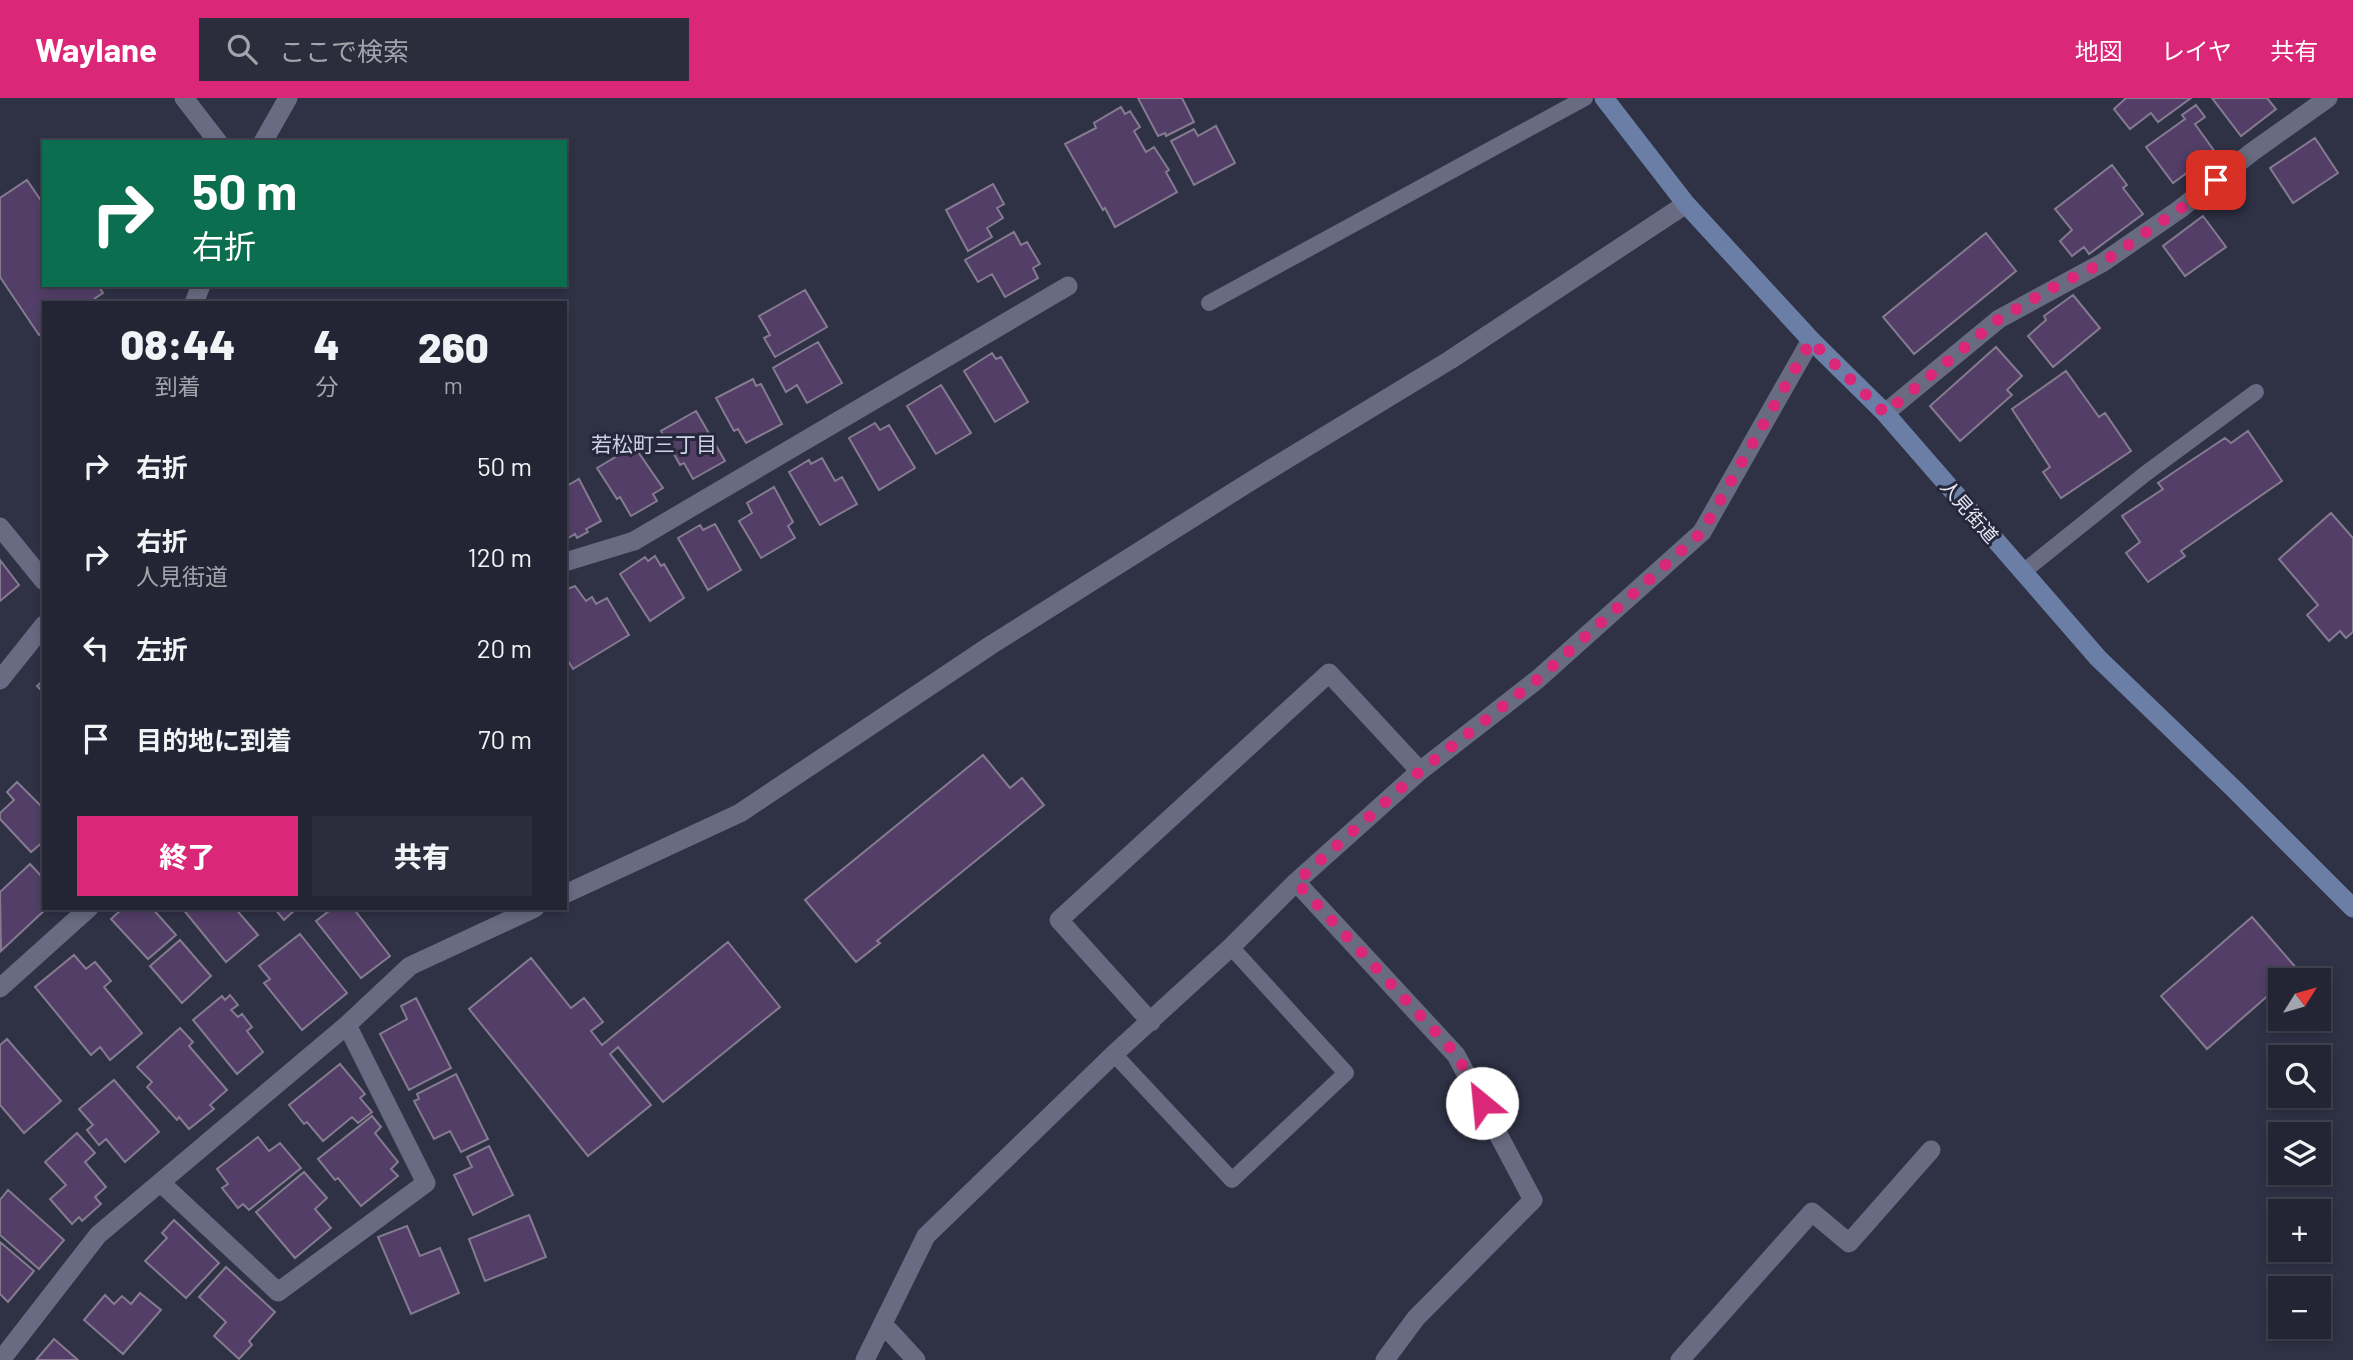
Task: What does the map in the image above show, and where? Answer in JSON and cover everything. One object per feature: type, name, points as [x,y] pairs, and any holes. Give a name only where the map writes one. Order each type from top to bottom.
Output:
[{"type":"main road","name":"人見街道","points":[[1604,98],[1686,204],[1811,341],[1885,413],[2098,658],[2353,908]]},
{"type":"street","points":[[184,98],[216,140]]},
{"type":"street","points":[[264,140],[288,98]]},
{"type":"street","points":[[1885,413],[1999,319],[2102,263],[2180,209],[2252,152],[2328,98]]},
{"type":"street","points":[[567,893],[740,813],[991,645],[1251,481],[1450,360],[1686,204]]},
{"type":"street","points":[[567,561],[635,541],[1068,286]]},
{"type":"street","points":[[864,1360],[926,1236],[1296,882],[1420,771],[1538,679],[1702,532],[1811,341]]},
{"type":"street","points":[[0,527],[42,579]]},
{"type":"street","points":[[0,680],[42,628]]},
{"type":"street","points":[[1151,1022],[1059,920],[1329,673],[1420,771]]},
{"type":"street","points":[[1296,882],[1457,1055],[1533,1200],[1416,1318],[1385,1360]]},
{"type":"street","points":[[0,988],[87,910]]},
{"type":"street","points":[[1,1360],[99,1235],[346,1025],[410,966],[531,910]]},
{"type":"street","points":[[161,1183],[278,1292],[426,1183],[346,1025]]},
{"type":"street","points":[[1680,1360],[1812,1212],[1849,1243],[1931,1150]]},
{"type":"street","points":[[883,1324],[916,1360]]},
{"type":"lane","points":[[1209,303],[1585,98]]},
{"type":"lane","points":[[2023,572],[2145,474],[2256,392]]},
{"type":"lane","points":[[1114,1054],[1232,1180],[1346,1073],[1231,947]]},
{"type":"building","points":[[1138,98],[1182,98],[1194,122],[1166,136],[1165,133],[1158,136]]},
{"type":"building","points":[[2126,98],[2191,98],[2158,122],[2151,113],[2130,129],[2114,109]]},
{"type":"building","points":[[2212,98],[2267,98],[2276,109],[2241,136]]},
{"type":"building","points":[[2196,105],[2205,117],[2195,124],[2215,152],[2173,183],[2146,147],[2185,119],[2182,115]]},
{"type":"building","points":[[1121,107],[1125,114],[1130,111],[1140,127],[1134,131],[1146,152],[1154,147],[1169,170],[1166,172],[1177,192],[1115,227],[1065,144],[1096,128],[1094,123]]},
{"type":"building","points":[[1216,126],[1235,163],[1194,185],[1171,141],[1194,129],[1198,136]]},
{"type":"building","points":[[2315,138],[2338,173],[2293,203],[2270,168]]},
{"type":"building","points":[[2112,165],[2127,185],[2123,188],[2143,214],[2089,254],[2084,247],[2072,256],[2060,241],[2072,230],[2055,209]]},
{"type":"building","points":[[27,180],[42,202],[42,287],[99,287],[103,293],[91,301],[42,301],[42,333],[39,335],[0,277],[0,198]]},
{"type":"building","points":[[993,184],[1004,204],[997,208],[1003,218],[987,228],[992,237],[968,251],[946,210]]},
{"type":"building","points":[[2203,216],[2226,247],[2185,276],[2163,246]]},
{"type":"building","points":[[1014,232],[1021,245],[1027,242],[1040,264],[1033,268],[1038,278],[1005,297],[992,274],[978,282],[965,260]]},
{"type":"building","points":[[1986,233],[2016,271],[1914,354],[1883,317]]},
{"type":"building","points":[[805,290],[827,327],[775,357],[764,338],[770,335],[759,316]]},
{"type":"building","points":[[2073,295],[2100,328],[2053,367],[2028,336],[2046,320],[2044,316]]},
{"type":"building","points":[[818,342],[842,383],[807,403],[797,385],[786,392],[773,368]]},
{"type":"building","points":[[1996,347],[2022,376],[2007,390],[2012,395],[1960,441],[1930,406]]},
{"type":"building","points":[[992,353],[996,359],[1001,357],[1028,402],[995,422],[964,371]]},
{"type":"building","points":[[2066,371],[2099,417],[2105,413],[2131,451],[2061,498],[2043,472],[2050,467],[2012,409]]},
{"type":"building","points":[[753,379],[756,386],[761,384],[782,424],[746,443],[738,429],[734,431],[716,398]]},
{"type":"building","points":[[941,385],[971,433],[936,454],[907,406]]},
{"type":"building","points":[[696,411],[725,461],[693,479],[684,463],[680,465],[661,431]]},
{"type":"building","points":[[875,423],[880,430],[889,425],[915,468],[879,490],[849,438]]},
{"type":"building","points":[[2248,431],[2282,481],[2181,551],[2185,556],[2148,582],[2126,553],[2140,542],[2122,516],[2163,489],[2158,483],[2171,474],[2225,438],[2231,443]]},
{"type":"building","points":[[634,446],[663,488],[653,494],[657,501],[631,516],[597,468]]},
{"type":"building","points":[[822,458],[835,481],[842,477],[857,504],[820,525],[789,472],[809,460],[811,464]]},
{"type":"building","points":[[579,479],[601,521],[586,529],[588,532],[577,538],[575,534],[567,539],[567,486]]},
{"type":"building","points":[[774,487],[793,522],[788,526],[795,538],[761,558],[739,521],[752,513],[747,503]]},
{"type":"building","points":[[2331,513],[2353,538],[2353,632],[2346,638],[2340,631],[2329,641],[2307,615],[2318,605],[2279,559]]},
{"type":"building","points":[[715,524],[741,570],[708,590],[678,538],[700,525],[703,530]]},
{"type":"building","points":[[655,556],[661,566],[664,564],[684,598],[650,621],[620,574],[645,557],[648,561]]},
{"type":"building","points":[[0,560],[19,585],[0,601]]},
{"type":"building","points":[[575,586],[586,601],[592,597],[596,604],[607,598],[629,635],[573,669],[567,659],[567,589]]},
{"type":"building","points":[[983,755],[1010,788],[1022,778],[1044,805],[877,941],[880,943],[856,962],[805,900]]},
{"type":"building","points":[[17,782],[42,807],[42,843],[31,852],[0,819],[0,813],[14,800],[7,792]]},
{"type":"building","points":[[30,864],[42,877],[42,910],[45,910],[1,951],[0,892]]},
{"type":"building","points":[[121,910],[154,910],[176,935],[148,959],[111,919]]},
{"type":"building","points":[[184,910],[237,910],[258,935],[226,962]]},
{"type":"building","points":[[276,910],[295,910],[284,920]]},
{"type":"building","points":[[330,910],[355,910],[390,956],[361,978],[316,921]]},
{"type":"building","points":[[2252,917],[2296,968],[2268,968],[2268,996],[2207,1049],[2161,996]]},
{"type":"building","points":[[300,934],[347,993],[302,1030],[264,983],[270,979],[259,966]]},
{"type":"building","points":[[180,940],[211,976],[182,1003],[150,966]]},
{"type":"building","points":[[728,942],[780,1007],[663,1102],[618,1047],[610,1054],[651,1105],[588,1156],[469,1009],[531,958],[571,1008],[584,998],[603,1022],[591,1031],[602,1045]]},
{"type":"building","points":[[74,955],[86,969],[95,962],[111,981],[104,987],[142,1033],[110,1060],[100,1047],[91,1055],[35,987]]},
{"type":"building","points":[[230,995],[238,1005],[231,1010],[238,1017],[242,1014],[252,1027],[247,1031],[263,1052],[237,1074],[193,1020],[222,996],[225,1000]]},
{"type":"building","points":[[416,998],[451,1068],[409,1090],[380,1034],[407,1019],[401,1006]]},
{"type":"building","points":[[180,1028],[193,1042],[189,1046],[227,1090],[210,1105],[214,1109],[189,1129],[179,1117],[177,1120],[147,1087],[152,1082],[137,1067]]},
{"type":"building","points":[[7,1039],[61,1101],[24,1133],[0,1105],[0,1045]]},
{"type":"building","points":[[340,1064],[365,1094],[360,1098],[372,1112],[358,1123],[352,1117],[323,1141],[307,1122],[304,1124],[289,1105]]},
{"type":"building","points":[[456,1074],[488,1139],[461,1152],[450,1131],[434,1139],[414,1101],[419,1099],[417,1094]]},
{"type":"building","points":[[114,1080],[159,1132],[125,1162],[106,1139],[99,1145],[87,1130],[93,1125],[79,1109]]},
{"type":"building","points":[[372,1116],[381,1127],[375,1133],[398,1162],[391,1169],[398,1176],[361,1206],[318,1159]]},
{"type":"building","points":[[77,1133],[95,1153],[85,1162],[106,1187],[95,1197],[101,1204],[82,1221],[79,1217],[72,1224],[50,1199],[66,1185],[45,1162]]},
{"type":"building","points":[[258,1137],[269,1151],[280,1143],[301,1168],[249,1210],[243,1204],[238,1208],[222,1188],[228,1184],[217,1169]]},
{"type":"building","points":[[489,1146],[513,1195],[473,1215],[454,1175],[472,1167],[467,1157]]},
{"type":"building","points":[[304,1172],[327,1198],[315,1209],[331,1228],[295,1258],[256,1212]]},
{"type":"building","points":[[8,1190],[64,1240],[39,1269],[0,1235],[0,1200]]},
{"type":"building","points":[[529,1215],[546,1257],[485,1281],[469,1239]]},
{"type":"building","points":[[174,1220],[219,1263],[186,1298],[145,1261],[167,1238],[162,1233]]},
{"type":"building","points":[[407,1226],[420,1256],[440,1248],[459,1293],[411,1314],[378,1237]]},
{"type":"building","points":[[0,1242],[34,1271],[8,1302],[0,1294]]},
{"type":"building","points":[[226,1267],[275,1312],[249,1341],[252,1345],[239,1359],[214,1336],[226,1322],[199,1297]]},
{"type":"building","points":[[140,1293],[161,1310],[123,1354],[84,1320],[105,1295],[114,1304],[122,1296],[131,1304]]},
{"type":"building","points":[[54,1339],[78,1360],[36,1360]]},
{"type":"district","name":"若松町三丁目","points":[[654,443]]},
{"type":"route","points":[[1482,1103],[1457,1055],[1296,882],[1420,771],[1538,679],[1702,532],[1811,341],[1885,413],[1999,319],[2102,263],[2180,209],[2216,180]]}]
